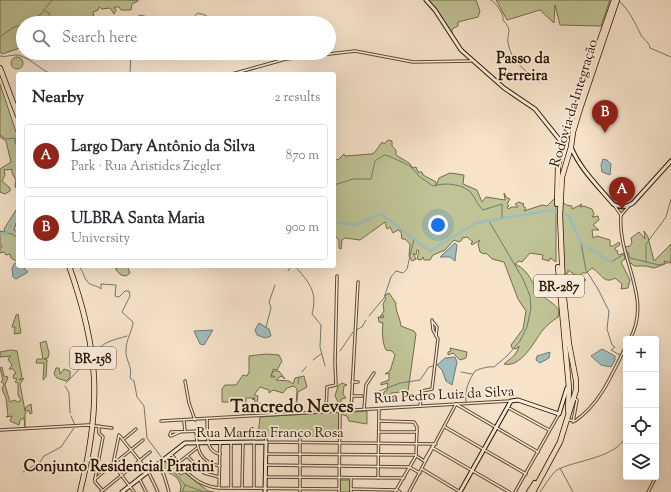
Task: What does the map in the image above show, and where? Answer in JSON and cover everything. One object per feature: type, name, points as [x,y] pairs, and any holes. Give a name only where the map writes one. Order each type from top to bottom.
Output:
[{"type":"highway","name":"Rodovia da Integração","points":[[536,484],[570,421],[568,392],[569,383],[559,289],[558,166],[563,144],[614,0]]},
{"type":"highway","name":"Rodovia da Integração","points":[[558,209],[562,177],[571,147],[573,132],[617,0]]},
{"type":"highway","points":[[0,68],[16,108]]},
{"type":"highway","points":[[563,144],[571,147]]},
{"type":"highway","points":[[561,151],[563,154],[569,155]]},
{"type":"highway","name":"Rodovia da Integração","points":[[536,484],[560,434],[569,399],[576,393],[576,381],[569,344],[563,289],[558,215]]},
{"type":"highway","name":"BR-158","points":[[70,268],[85,314],[92,352],[95,392],[96,425],[80,492]]},
{"type":"highway","points":[[569,383],[576,381]]},
{"type":"highway","points":[[568,392],[576,393]]},
{"type":"highway","name":"BR-287","points":[[529,492],[536,484]]},
{"type":"highway","name":"BR-287","points":[[534,492],[536,484]]},
{"type":"street","points":[[426,0],[435,10],[457,45],[504,88],[535,109],[563,144]]},
{"type":"street","points":[[336,53],[355,51],[413,62],[473,60]]},
{"type":"street","points":[[239,72],[282,60]]},
{"type":"street","points":[[571,147],[575,157],[621,215],[621,240],[637,292],[639,306],[636,325],[631,336]]},
{"type":"street","points":[[569,155],[575,157]]},
{"type":"street","points":[[621,215],[671,161]]},
{"type":"street","points":[[613,204],[619,207],[628,206]]},
{"type":"street","points":[[326,412],[327,387],[336,385],[335,353],[337,276]]},
{"type":"street","points":[[351,410],[358,282]]},
{"type":"street","points":[[420,406],[422,391],[432,388],[438,339],[436,336],[433,330],[432,320],[437,327],[436,336]]},
{"type":"street","points":[[570,421],[588,411],[598,399],[623,352]]},
{"type":"street","points":[[364,410],[366,385],[374,373]]},
{"type":"street","points":[[186,381],[195,420]]},
{"type":"street","points":[[352,382],[358,382]]},
{"type":"street","points":[[351,396],[362,396]]},
{"type":"street","points":[[515,492],[569,399]]},
{"type":"street","name":"Rua Pedro Luiz da Silva","points":[[161,421],[518,400],[559,414]]},
{"type":"street","points":[[422,469],[460,492],[511,401]]},
{"type":"street","points":[[266,454],[416,456],[424,461],[445,427],[456,404],[538,452]]},
{"type":"street","points":[[507,407],[550,430]]},
{"type":"street","points":[[378,478],[379,409]]},
{"type":"street","points":[[339,492],[340,411]]},
{"type":"street","points":[[207,419],[208,442],[212,451],[220,454]]},
{"type":"street","points":[[184,420],[185,431]]},
{"type":"street","points":[[379,421],[414,422],[417,432],[416,456],[396,491]]},
{"type":"street","points":[[96,425],[99,433],[103,437],[95,479],[95,482],[101,492],[150,452]]},
{"type":"street","points":[[0,430],[96,425],[112,428]]},
{"type":"street","points":[[445,427],[526,474]]},
{"type":"street","points":[[123,440],[136,429]]},
{"type":"street","points":[[196,431],[197,448],[205,461],[220,466]]},
{"type":"street","points":[[180,432],[208,431]]},
{"type":"street","points":[[379,432],[417,432]]},
{"type":"street","points":[[134,492],[113,464],[118,435],[148,471],[158,492]]},
{"type":"street","points":[[265,490],[266,437]]},
{"type":"street","points":[[300,439],[300,492]]},
{"type":"street","points":[[95,479],[143,440]]},
{"type":"street","points":[[219,488],[220,442]]},
{"type":"street","points":[[231,488],[232,442]]},
{"type":"street","points":[[242,488],[243,442]]},
{"type":"street","points":[[254,442],[254,488]]},
{"type":"street","name":"Rua Marfiza Franco Rosa","points":[[122,492],[185,443],[266,442],[435,444]]},
{"type":"street","points":[[413,492],[409,491],[435,444]]},
{"type":"street","points":[[178,463],[197,448]]},
{"type":"street","points":[[433,448],[509,492]]},
{"type":"street","points":[[170,454],[196,482],[204,485],[219,488],[254,488],[265,490],[300,488],[339,489]]},
{"type":"street","points":[[187,456],[204,473],[219,477]]},
{"type":"street","points":[[157,464],[164,475],[169,492]]},
{"type":"street","points":[[265,465],[410,467],[420,473]]},
{"type":"street","points":[[265,477],[404,478]]},
{"type":"street","points":[[139,478],[146,492]]},
{"type":"street","points":[[351,478],[351,491],[400,492]]},
{"type":"street","points":[[648,492],[654,480]]},
{"type":"green space","points":[[0,0],[138,1],[132,4],[131,10],[121,10],[119,7],[114,7],[116,10],[114,14],[110,8],[102,9],[99,7],[98,10],[93,12],[94,16],[16,16],[16,49],[2,54],[0,52]]},
{"type":"green space","points":[[428,0],[476,0],[480,11],[478,17],[458,22],[458,26],[452,29],[452,35],[440,14]]},
{"type":"green space","points":[[496,0],[610,0],[601,26],[560,25],[555,5],[554,23],[540,10],[507,20]]},
{"type":"green space","points":[[16,58],[16,60],[22,61],[23,63],[21,67],[17,69],[13,67],[11,63],[13,59]]},
{"type":"green space","points":[[0,84],[16,132],[16,180],[12,173],[12,169],[4,169],[5,175],[2,181],[10,188],[10,191],[5,194],[0,192],[0,169],[11,162],[6,141],[0,137]]},
{"type":"green space","points":[[388,140],[392,141],[392,146],[396,150],[396,155],[409,163],[413,168],[416,167],[418,172],[422,172],[423,175],[436,182],[436,186],[439,178],[450,173],[464,175],[463,184],[477,190],[482,202],[486,197],[505,200],[504,193],[507,198],[510,199],[507,204],[509,206],[507,207],[508,209],[518,207],[515,204],[519,202],[524,204],[523,206],[526,208],[524,211],[542,205],[547,206],[556,197],[556,262],[550,258],[549,261],[542,259],[543,255],[530,253],[522,262],[519,261],[515,264],[528,274],[538,291],[559,310],[558,317],[544,329],[526,353],[516,362],[504,364],[517,352],[519,346],[516,349],[512,348],[511,345],[523,329],[526,311],[518,299],[504,262],[492,259],[486,253],[484,254],[480,252],[478,244],[480,240],[472,245],[471,243],[473,242],[467,237],[462,238],[459,242],[454,240],[445,250],[433,255],[430,260],[424,260],[423,257],[421,260],[417,259],[419,251],[417,250],[416,255],[413,253],[416,259],[412,261],[409,256],[410,244],[405,239],[402,239],[401,232],[398,230],[393,233],[390,227],[387,229],[385,222],[360,240],[345,238],[342,240],[341,249],[339,248],[339,240],[336,237],[336,160],[338,160],[344,154],[345,156],[372,154],[382,142],[384,144]]},
{"type":"green space","points":[[563,202],[566,205],[572,206],[572,209],[582,204],[580,207],[584,206],[592,209],[594,214],[592,217],[598,216],[599,220],[593,225],[599,230],[592,230],[593,238],[597,236],[610,240],[610,246],[613,246],[619,242],[620,245],[615,248],[615,250],[618,251],[617,253],[619,255],[624,253],[625,259],[621,262],[630,280],[628,288],[621,289],[622,284],[615,278],[611,280],[605,279],[592,268],[586,273],[582,273],[581,275],[586,280],[582,282],[581,279],[568,270],[568,273],[564,274],[561,217]]},
{"type":"green space","points":[[16,210],[16,224],[14,230],[16,231],[16,261],[11,258],[10,254],[6,255],[4,252],[0,253],[0,247],[2,247],[0,243],[0,231],[5,232],[4,229]]},
{"type":"green space","points":[[644,231],[648,237],[654,261],[671,244],[671,263],[664,261],[665,264],[654,268],[634,266],[631,263],[629,264],[625,247],[630,246],[632,243],[631,238],[639,232],[645,239]]},
{"type":"green space","points":[[116,268],[128,268],[130,273],[126,276],[121,275]]},
{"type":"green space","points":[[389,293],[396,303],[401,326],[414,331],[416,334],[408,391],[392,393],[383,398],[384,392],[387,390],[388,383],[381,385],[381,383],[389,380],[389,373],[385,374],[390,371],[395,355],[392,351],[386,350],[382,330],[383,323],[379,322],[378,317],[383,318],[384,315],[380,317],[384,311],[383,304],[386,298],[384,296]]},
{"type":"green space","points":[[18,314],[21,333],[14,334],[15,327],[12,327],[16,315]]},
{"type":"green space","points":[[46,341],[49,353],[48,358],[44,359],[47,360],[46,377],[43,380],[44,363],[36,363],[37,359],[43,359],[40,343]]},
{"type":"green space","points":[[450,348],[467,352],[466,358],[460,360],[453,353],[448,355],[448,352],[451,351]]},
{"type":"green space","points":[[11,350],[17,351],[22,377],[19,380],[24,378],[20,384],[25,411],[26,407],[31,404],[32,413],[30,414],[29,410],[25,413],[25,427],[24,418],[20,420],[19,425],[10,421],[12,416],[6,417],[8,416],[6,398],[2,389],[4,384],[1,382],[3,380],[0,368],[2,367],[4,376],[8,377],[5,385],[10,402],[14,400],[18,402],[21,400],[18,395],[18,383],[15,382],[17,379],[13,378],[14,374],[16,373],[13,369],[9,369],[12,365],[8,359],[11,356],[0,357],[0,352]]},
{"type":"green space","points":[[266,354],[279,355],[282,361],[277,370],[273,369],[272,374],[274,371],[279,371],[285,379],[281,376],[276,380],[289,381],[293,384],[295,378],[304,376],[307,387],[298,392],[296,409],[297,389],[294,386],[287,388],[283,393],[273,390],[269,393],[269,390],[260,387],[254,395],[258,396],[257,404],[260,403],[261,405],[253,414],[255,400],[252,399],[255,398],[246,398],[246,413],[243,415],[244,402],[222,402],[222,389],[225,385],[236,385],[243,375],[247,376],[249,372],[249,356]]},
{"type":"green space","points":[[56,368],[59,368],[60,374],[64,369],[70,371],[70,378],[66,381],[57,378],[54,374]]},
{"type":"green space","points":[[342,383],[347,385],[344,386],[343,394],[346,398],[341,399],[341,409],[338,410],[338,402],[335,396],[338,386]]},
{"type":"green space","points":[[367,411],[367,424],[349,421],[347,416],[343,415],[342,413]]},
{"type":"green space","points":[[339,412],[339,436],[258,436],[260,417]]},
{"type":"green space","points":[[171,460],[178,468],[180,475],[185,473],[208,491],[214,492],[180,492],[181,486],[176,477],[165,471],[161,464],[165,461]]},
{"type":"green space","points":[[340,480],[350,480],[350,492],[340,492]]},
{"type":"water","points":[[603,159],[607,160],[611,164],[610,175],[602,172],[601,165]]},
{"type":"water","points":[[455,243],[457,245],[455,261],[450,257],[440,257]]},
{"type":"water","points":[[16,263],[16,268],[24,268],[28,272],[16,279],[13,277],[12,268]]},
{"type":"water","points":[[259,323],[269,329],[271,336],[265,338],[257,335],[255,330]]},
{"type":"water","points":[[213,330],[204,345],[200,344],[194,331]]},
{"type":"water","points":[[602,349],[615,356],[615,360],[611,367],[601,365],[591,356]]},
{"type":"water","points":[[550,352],[549,358],[540,363],[536,360],[537,356]]},
{"type":"water","points":[[455,357],[457,362],[452,385],[446,381],[442,370],[437,365],[445,358]]},
{"type":"waterway","points":[[38,16],[52,0]]},
{"type":"waterway","points":[[127,0],[139,0]]},
{"type":"waterway","points":[[491,0],[499,9],[503,20],[509,29],[508,43],[512,56],[520,66],[540,82]]},
{"type":"waterway","points":[[619,1],[623,4],[650,48],[671,57]]},
{"type":"waterway","points":[[45,11],[49,13],[50,16]]},
{"type":"waterway","points":[[195,16],[198,13],[206,16]]},
{"type":"waterway","points":[[139,16],[144,16]]},
{"type":"waterway","points":[[0,37],[16,27]]},
{"type":"waterway","points":[[0,56],[16,55]]},
{"type":"waterway","points":[[29,60],[47,72]]},
{"type":"waterway","points":[[130,72],[131,60]]},
{"type":"waterway","points":[[0,135],[6,139],[15,138],[16,140]]},
{"type":"waterway","points":[[336,184],[353,179],[371,179],[375,161],[384,155],[389,156],[410,166],[420,177],[433,186],[449,184],[465,188],[472,194],[483,210],[502,204],[502,219]]},
{"type":"waterway","points":[[646,262],[646,244],[666,217],[671,199]]},
{"type":"waterway","points":[[336,222],[355,225],[381,214],[430,251],[476,223],[551,210],[569,216],[581,243],[611,262]]},
{"type":"waterway","points":[[0,235],[6,233],[16,216]]},
{"type":"waterway","points":[[466,402],[466,393],[470,379],[475,371],[487,367],[494,367],[507,356],[520,341],[527,327],[531,308],[530,296],[523,279],[489,221]]},
{"type":"waterway","points":[[6,233],[16,237]]},
{"type":"waterway","points":[[369,316],[384,298],[391,277],[396,271],[403,273],[407,269],[414,239]]},
{"type":"waterway","points":[[581,243],[586,270],[609,311],[607,329],[612,345],[615,347],[611,350],[620,355]]},
{"type":"waterway","points":[[611,262],[628,252],[630,258],[659,265],[671,262]]},
{"type":"waterway","points":[[80,268],[90,284],[101,289],[101,284],[116,285],[115,296],[119,297],[125,291],[129,291],[130,296],[122,312],[133,322],[126,350],[130,367],[130,378],[134,381],[137,397],[144,406],[147,438],[162,458]]},
{"type":"waterway","points":[[297,268],[308,283],[313,293],[314,306],[312,314],[321,325],[320,347],[325,366]]},
{"type":"waterway","points":[[266,327],[271,308],[269,302],[275,285]]},
{"type":"waterway","points":[[356,330],[362,327],[366,320]]},
{"type":"waterway","points":[[340,351],[353,332]]},
{"type":"waterway","points":[[94,354],[101,346],[113,340],[127,336]]},
{"type":"waterway","points":[[313,360],[321,354]]},
{"type":"waterway","points":[[66,383],[90,358]]},
{"type":"waterway","points":[[377,392],[400,383],[420,380],[429,367],[433,366]]},
{"type":"waterway","points":[[302,372],[306,367]]},
{"type":"waterway","points":[[461,372],[472,374]]},
{"type":"waterway","points":[[298,384],[299,378]]},
{"type":"waterway","points":[[65,386],[69,393],[70,413]]},
{"type":"waterway","points":[[71,416],[75,425]]},
{"type":"waterway","points":[[23,472],[40,462],[44,456],[61,447],[74,428]]},
{"type":"waterway","points":[[540,492],[550,477],[557,470],[606,454],[615,449],[623,441]]},
{"type":"waterway","points":[[164,460],[185,485],[204,492]]},
{"type":"waterway","points":[[560,468],[573,492]]},
{"type":"waterway","points":[[182,492],[185,485]]},
{"type":"place","name":"ULBRA Santa Maria","points":[[605,133]]},
{"type":"place","name":"Largo Dary Antônio da Silva","points":[[622,210]]},
{"type":"district","name":"Passo da Ferreira","points":[[523,66]]},
{"type":"district","name":"Tancredo Neves","points":[[292,406]]},
{"type":"district","name":"Conjunto Residencial Piratini","points":[[119,466]]}]
